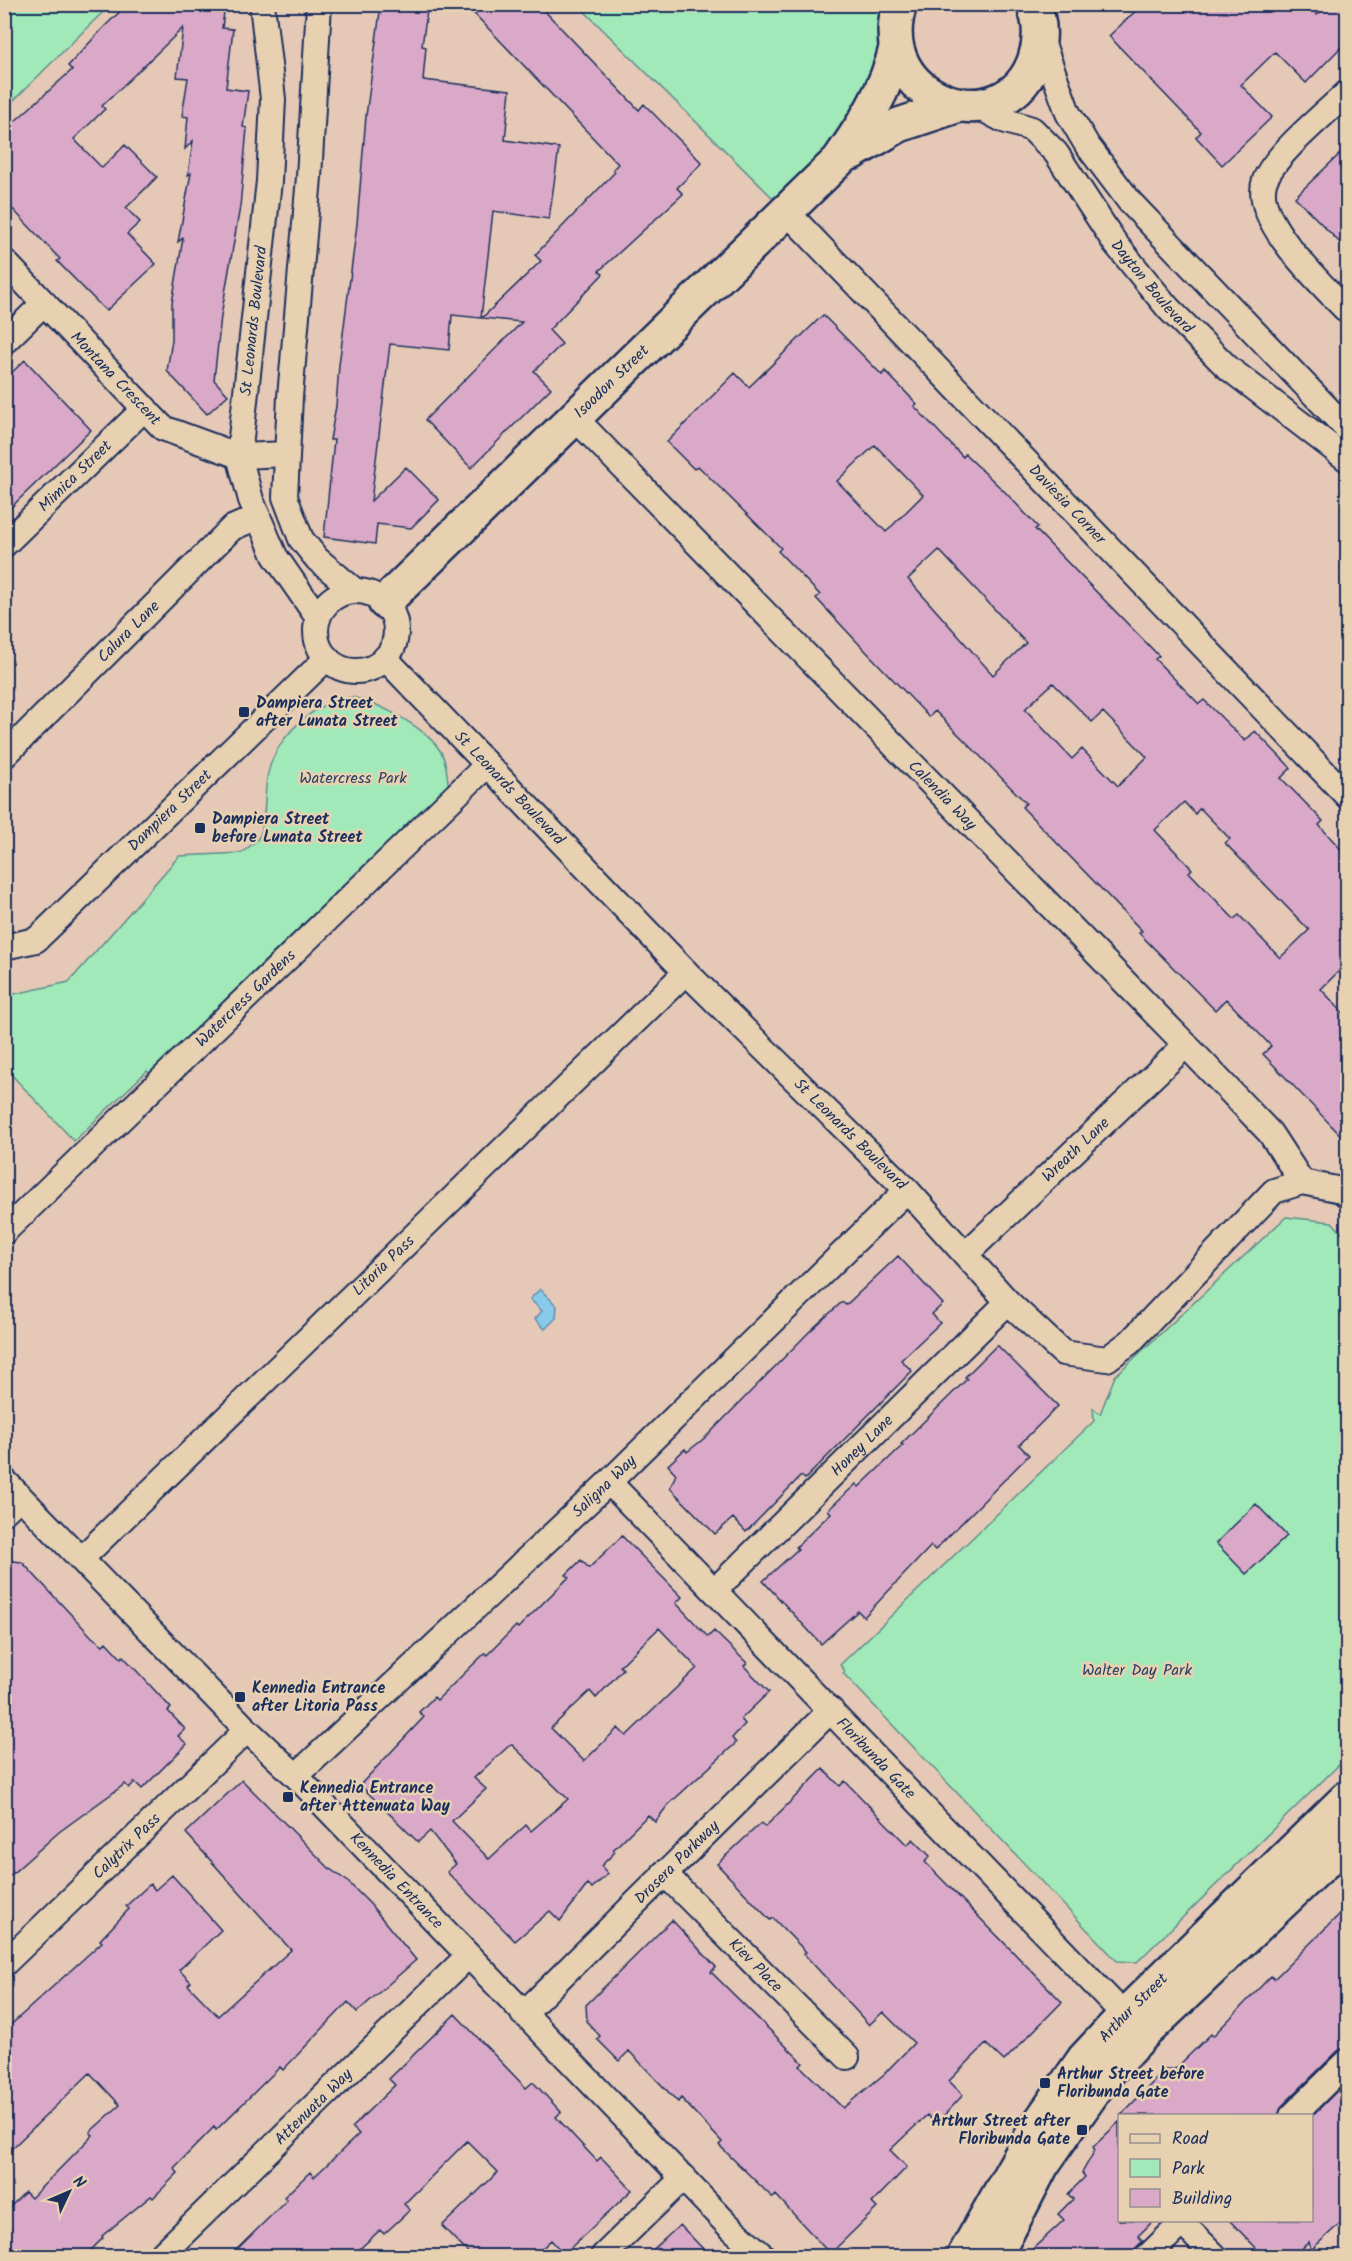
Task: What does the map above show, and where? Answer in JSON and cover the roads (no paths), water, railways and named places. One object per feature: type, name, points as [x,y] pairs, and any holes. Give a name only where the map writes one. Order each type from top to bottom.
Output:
[{"type":"street","name":"St Leonards Boulevard","points":[[262,4],[273,99],[269,181],[239,456],[258,517],[275,556],[318,618]]},
{"type":"street","points":[[319,4],[309,177],[286,454],[285,497],[301,539],[317,559],[354,590]]},
{"type":"street","points":[[877,4],[897,28],[900,62],[918,87],[931,96],[967,105]]},
{"type":"street","points":[[1040,15],[1068,113],[1087,145],[1130,202],[1347,430]]},
{"type":"street","name":"Isoodon Street","points":[[839,160],[898,125],[1004,96],[1026,76],[1038,48],[1040,15]]},
{"type":"street","name":"Isoodon Street","points":[[385,602],[839,160],[877,102],[897,28]]},
{"type":"street","points":[[1347,92],[1287,150],[1265,180],[1263,195],[1268,214],[1277,231],[1347,312]]},
{"type":"street","name":"Dayton Boulevard","points":[[967,105],[1032,129],[1056,153],[1115,243],[1167,308],[1227,367],[1347,460]]},
{"type":"street","name":"Daviesia Corner","points":[[787,212],[1347,797]]},
{"type":"street","name":"Montana Crescent","points":[[4,261],[164,428],[239,456],[286,454]]},
{"type":"street","points":[[4,342],[44,303]]},
{"type":"street","name":"Mimica Street","points":[[4,545],[145,408]]},
{"type":"street","name":"Calendia Way","points":[[574,417],[1270,1133],[1302,1182]]},
{"type":"street","name":"Calura Lane","points":[[4,756],[232,528],[258,517]]},
{"type":"street","points":[[354,590],[365,591],[385,602],[393,615],[397,630],[394,645],[386,658],[374,667],[360,671],[339,667],[327,658],[317,639],[318,618],[332,599],[354,590]]},
{"type":"street","name":"Dampiera Street","points":[[4,947],[36,940],[327,658]]},
{"type":"street","name":"St Leonards Boulevard","points":[[386,658],[486,766],[686,972],[907,1190],[1008,1302],[1063,1353],[1107,1359],[1130,1341],[1274,1191],[1302,1182],[1341,1190],[1347,1196]]},
{"type":"street","name":"Watercress Gardens","points":[[4,1232],[486,766]]},
{"type":"street","name":"Litoria Pass","points":[[82,1558],[686,972]]},
{"type":"street","name":"Wreath Lane","points":[[967,1254],[1186,1045]]},
{"type":"street","name":"Saligna Way","points":[[296,1776],[609,1482],[907,1190]]},
{"type":"street","name":"Honey Lane","points":[[715,1590],[1008,1302]]},
{"type":"street","name":"Floribunda Gate","points":[[609,1482],[1134,2024]]},
{"type":"street","name":"Kennedia Entrance","points":[[10,1496],[82,1558],[247,1730],[296,1776],[728,2225],[763,2256]]},
{"type":"street","name":"Drosera Parkway","points":[[523,2013],[831,1710]]},
{"type":"street","name":"Calytrix Pass","points":[[4,1964],[247,1730]]},
{"type":"street","name":"Arthur Street","points":[[995,2256],[1053,2148],[1104,2076],[1134,2024],[1347,1797]]},
{"type":"street","name":"Arthur Street","points":[[964,2256],[1038,2126],[1084,2059],[1134,2024],[1347,1840]]},
{"type":"street","name":"Kiev Place","points":[[664,1873],[847,2057]]},
{"type":"street","name":"Attenuata Way","points":[[160,2256],[468,1956]]},
{"type":"street","points":[[1293,2114],[1347,2061]]},
{"type":"street","points":[[603,2256],[684,2178]]},
{"type":"street","points":[[1148,2256],[1184,2222],[1215,2256]]},
{"type":"water","points":[[540,1289],[557,1306],[556,1318],[545,1329],[535,1319],[542,1311],[530,1299]]},
{"type":"place","name":"Dampiera Street after Lunata Street","points":[[244,712]]},
{"type":"place","name":"Dampiera Street before Lunata Street","points":[[200,828]]},
{"type":"place","name":"Kennedia Entrance after Litoria Pass","points":[[240,1697]]},
{"type":"place","name":"Kennedia Entrance after Attenuata Way","points":[[288,1797]]},
{"type":"place","name":"Arthur Street before Floribunda Gate","points":[[1045,2083]]},
{"type":"place","name":"Arthur Street after Floribunda Gate","points":[[1082,2130]]},
{"type":"park label","name":"Watercress Park","points":[[353,778]]},
{"type":"park label","name":"Walter Day Park","points":[[1137,1670]]}]
